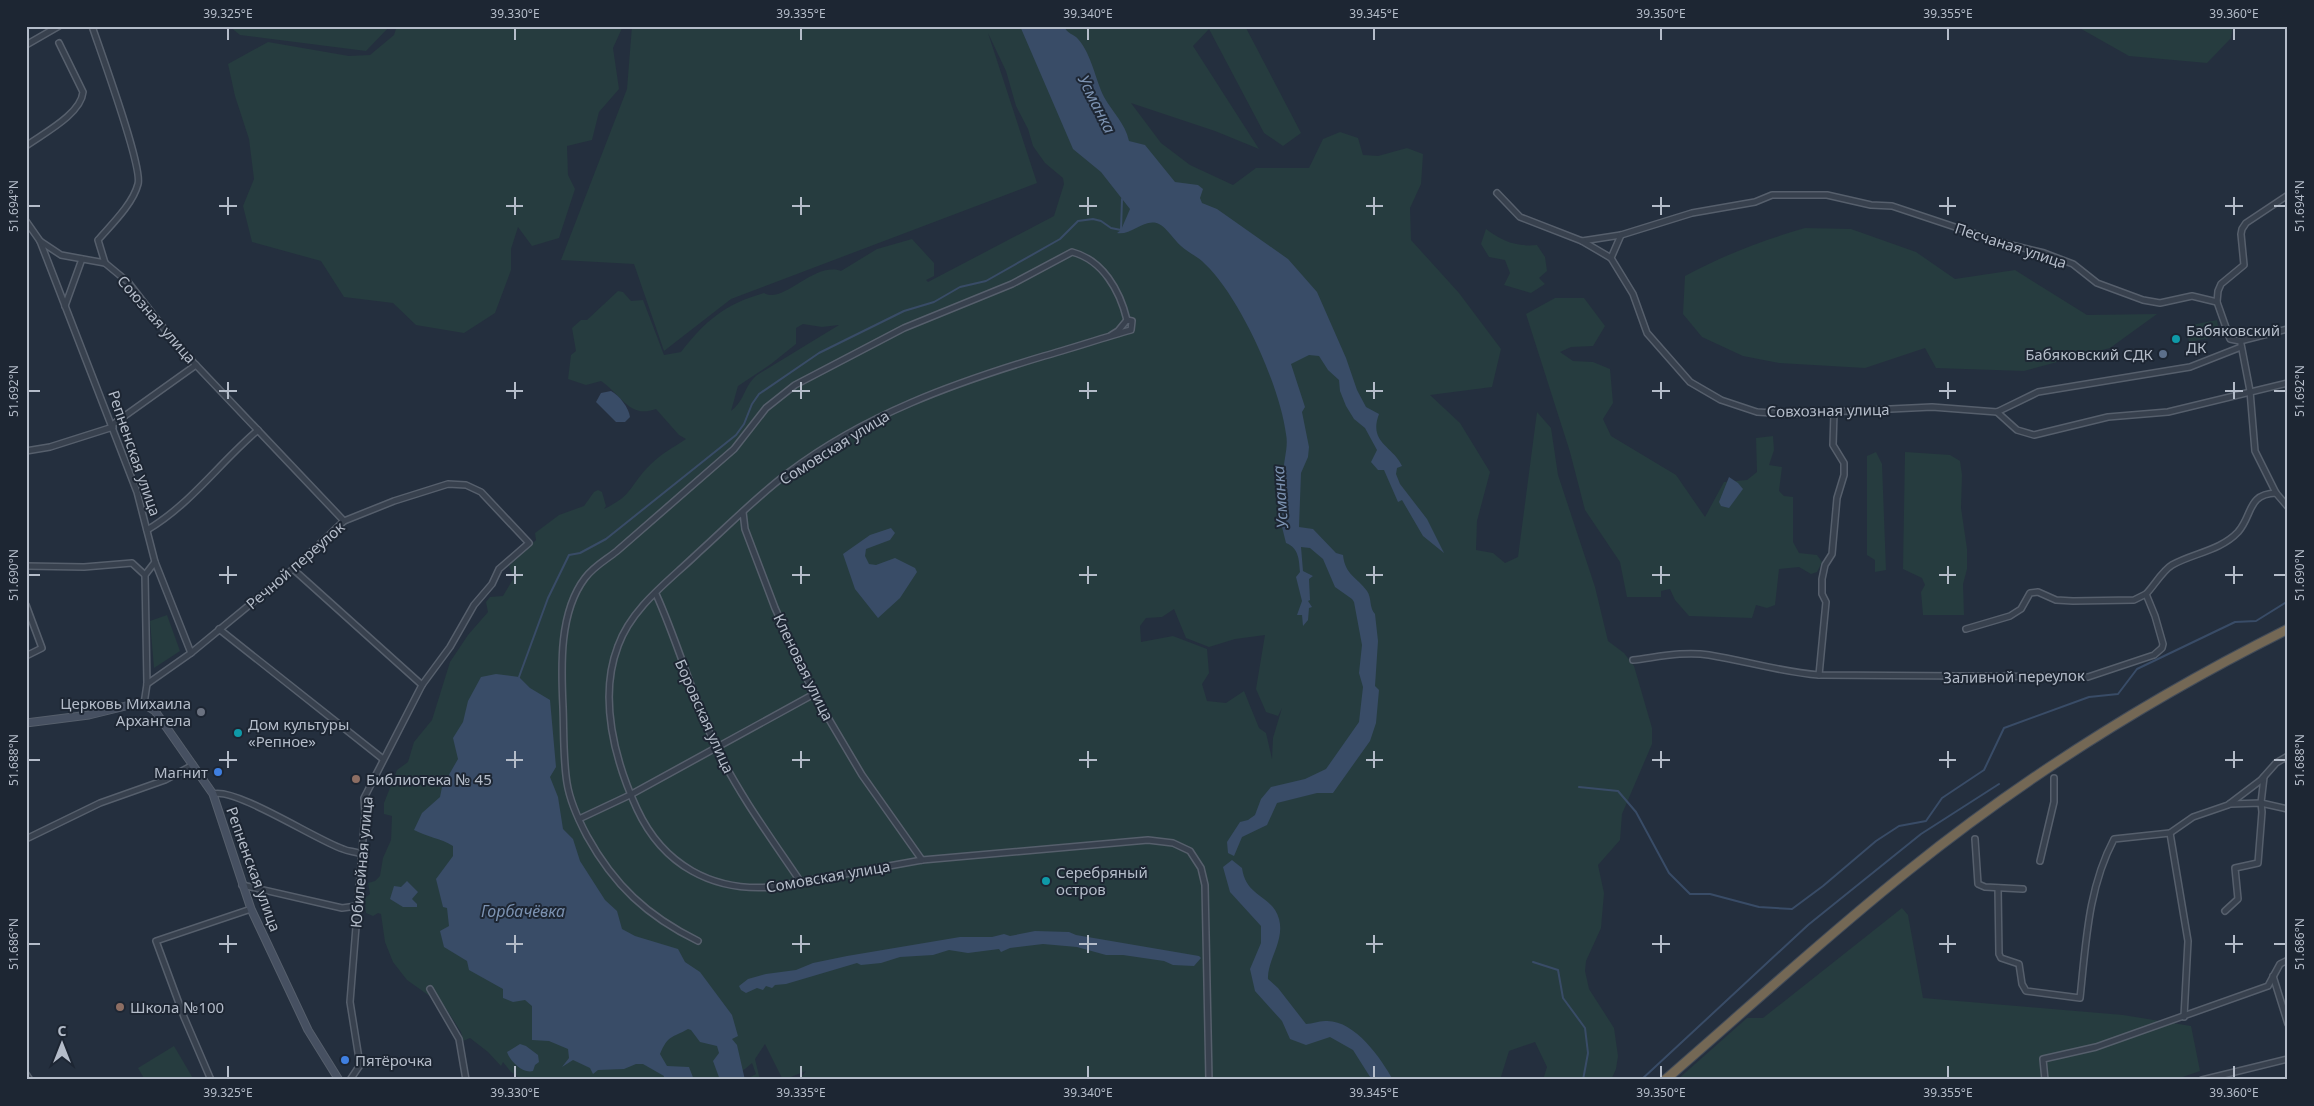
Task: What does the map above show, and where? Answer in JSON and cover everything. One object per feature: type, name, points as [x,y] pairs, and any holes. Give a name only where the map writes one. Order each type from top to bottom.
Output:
[{"type":"highway","points":[[1665,1080],[1909,870],[2013,791],[2092,739],[2169,693],[2288,629]]},
{"type":"street","points":[[26,45],[59,26]]},
{"type":"street","name":"Союзная улица","points":[[92,26],[118,101],[137,168],[139,184],[122,213],[98,240],[105,263],[128,282],[196,365],[344,521]]},
{"type":"street","points":[[26,146],[76,110],[82,100],[84,92],[59,43]]},
{"type":"street","name":"Песчаная улица","points":[[1497,193],[1520,217],[1582,241],[1621,235],[1692,213],[1755,202],[1772,195],[1827,195],[1871,205],[1892,206],[2003,243],[2044,253],[2073,264],[2097,283],[2143,300],[2160,303],[2192,296],[2217,302]]},
{"type":"street","points":[[2241,344],[2230,339],[2217,302],[2221,284],[2244,265],[2240,234],[2246,223],[2288,196]]},
{"type":"street","name":"Репненская улица","points":[[26,221],[40,241],[113,426],[137,492],[155,562],[191,653]]},
{"type":"street","points":[[1582,241],[1611,258],[1621,235]]},
{"type":"street","points":[[40,241],[61,255],[105,263]]},
{"type":"street","points":[[698,941],[652,914],[627,892],[606,868],[573,805],[566,777],[561,658],[565,630],[580,585],[596,566],[617,551],[738,444],[772,402],[806,379],[927,318],[1012,284],[1070,253],[1078,253],[1090,259],[1107,275],[1114,285],[1127,320]]},
{"type":"street","name":"Совхозная улица","points":[[1611,258],[1633,294],[1646,333],[1690,382],[1721,400],[1757,412],[1787,414],[1932,407],[1997,412]]},
{"type":"street","points":[[65,306],[82,259]]},
{"type":"street","name":"Сомовская улица","points":[[1110,336],[1118,331],[1127,320],[1132,321],[1131,330],[978,376],[878,417],[790,472],[743,512],[633,618],[621,639],[612,664],[610,697],[612,726],[617,755],[630,795],[652,835],[673,857],[695,873],[711,881],[748,888],[773,886],[922,860],[1148,840],[1174,843],[1190,851],[1201,868],[1206,894],[1209,1080]]},
{"type":"street","points":[[2288,329],[2241,344],[2190,367],[2038,392],[1997,412],[2017,430],[2034,435],[2108,417],[2168,412],[2288,383]]},
{"type":"street","points":[[2241,344],[2250,391],[2255,452],[2276,493],[2288,507]]},
{"type":"street","points":[[26,451],[50,447],[113,426],[196,365]]},
{"type":"street","points":[[1819,675],[1826,602],[1822,594],[1822,579],[1832,554],[1837,498],[1844,475],[1844,463],[1833,444],[1834,412]]},
{"type":"street","points":[[147,530],[167,518],[236,449],[258,430]]},
{"type":"street","name":"Речной переулок","points":[[147,684],[191,653],[293,569],[344,521],[394,501],[448,484],[466,485],[481,492],[529,543]]},
{"type":"street","points":[[1966,629],[2010,616],[2021,609],[2030,593],[2038,592],[2056,600],[2134,600],[2146,594],[2171,566],[2207,552],[2238,532],[2254,501],[2265,494],[2276,493]]},
{"type":"street","name":"Кленовая улица","points":[[743,512],[745,529],[776,608],[814,694],[862,775],[922,860]]},
{"type":"street","name":"Юбилейная улица","points":[[350,1080],[360,1065],[350,1002],[365,814],[364,798],[370,784],[375,781],[383,759],[422,685],[450,647],[474,606],[492,584],[499,569],[529,543]]},
{"type":"street","points":[[26,722],[89,716],[134,704],[144,704],[147,684],[145,575],[155,562]]},
{"type":"street","points":[[26,566],[84,567],[132,563],[145,575]]},
{"type":"street","points":[[293,569],[422,685]]},
{"type":"street","name":"Боровская улица","points":[[656,594],[688,682],[717,748],[752,811],[800,881]]},
{"type":"street","name":"Заливной переулок","points":[[1633,660],[1687,653],[1708,655],[1790,672],[1819,675],[2088,677],[2154,655],[2162,648],[2163,644],[2155,616],[2146,594]]},
{"type":"street","points":[[26,605],[42,648],[26,656]]},
{"type":"street","points":[[219,629],[383,759]]},
{"type":"street","points":[[579,819],[630,795],[814,694]]},
{"type":"street","name":"Репненская улица","points":[[144,704],[158,714],[193,765],[216,793],[250,909],[308,1030],[339,1080]]},
{"type":"street","points":[[2229,804],[2264,776],[2276,763],[2288,756]]},
{"type":"street","points":[[26,839],[100,803],[164,780],[193,765]]},
{"type":"street","points":[[2225,911],[2238,899],[2236,868],[2258,863],[2264,776]]},
{"type":"street","points":[[2040,861],[2054,802],[2054,778]]},
{"type":"street","points":[[216,793],[258,806],[344,850],[361,854]]},
{"type":"street","points":[[1998,888],[1998,954],[2001,958],[2020,964],[2022,984],[2026,991],[2080,998],[2092,896],[2114,839],[2170,833],[2193,817],[2229,804],[2261,802],[2288,809]]},
{"type":"street","points":[[2170,833],[2188,941],[2184,1017]]},
{"type":"street","points":[[1975,839],[1978,884],[1985,887],[2024,889]]},
{"type":"street","points":[[242,885],[342,908],[357,906]]},
{"type":"street","points":[[211,1080],[184,1017],[156,941],[250,909]]},
{"type":"street","points":[[2045,1080],[2043,1058],[2096,1047],[2268,986],[2280,964],[2288,960]]},
{"type":"street","points":[[2273,976],[2288,1024]]},
{"type":"street","points":[[430,989],[459,1039],[466,1080]]},
{"type":"street","points":[[2202,1080],[2288,1059]]},
{"type":"street","points":[[26,1074],[30,1080]]},
{"type":"green space","points":[[229,26],[390,26],[366,51],[240,35]]},
{"type":"green space","points":[[397,26],[623,26],[613,48],[619,89],[599,112],[592,140],[567,146],[568,175],[575,189],[559,238],[532,246],[518,227],[511,249],[511,270],[495,313],[464,333],[416,325],[393,303],[344,297],[321,261],[252,242],[243,206],[254,179],[249,139],[235,96],[228,64],[268,42],[349,56],[370,55],[394,35]]},
{"type":"green space","points":[[632,26],[1245,26],[1301,133],[1283,146],[1264,133],[1209,29],[1193,46],[1259,149],[1215,131],[1131,103],[1161,143],[1190,165],[1233,185],[1256,168],[1309,168],[1323,139],[1340,132],[1358,138],[1363,155],[1378,156],[1407,148],[1423,154],[1421,184],[1410,208],[1411,240],[1459,293],[1501,349],[1492,387],[1430,395],[1460,423],[1490,472],[1477,521],[1476,550],[1493,553],[1505,563],[1518,557],[1537,412],[1551,428],[1558,475],[1595,587],[1608,641],[1624,653],[1634,666],[1652,728],[1652,744],[1622,814],[1620,840],[1598,865],[1604,893],[1601,928],[1586,961],[1585,971],[1589,989],[1614,1028],[1618,1056],[1616,1069],[1611,1080],[1543,1080],[1547,1067],[1535,1042],[1509,1051],[1500,1080],[799,1080],[806,1071],[783,1080],[765,1044],[755,1059],[760,1080],[745,1080],[756,1074],[752,1063],[745,1069],[722,1080],[523,1080],[511,1072],[503,1062],[501,1066],[488,1052],[470,1038],[463,1041],[461,1032],[445,1007],[407,980],[393,962],[385,942],[381,914],[378,913],[373,916],[366,913],[365,898],[370,894],[368,883],[375,881],[380,876],[383,858],[391,840],[392,816],[384,814],[384,803],[397,770],[408,762],[414,742],[432,720],[450,662],[468,635],[488,612],[486,602],[490,597],[503,596],[516,574],[512,574],[509,566],[536,540],[535,533],[559,515],[584,506],[594,492],[598,490],[602,492],[606,506],[604,509],[614,504],[627,494],[655,460],[686,439],[679,435],[656,409],[639,411],[632,408],[601,381],[586,385],[568,379],[571,355],[576,351],[572,328],[581,320],[587,320],[618,291],[623,292],[631,301],[643,300],[664,355],[681,352],[699,331],[717,315],[738,302],[764,293],[772,295],[780,293],[820,272],[841,271],[877,249],[912,239],[934,263],[934,276],[926,280],[928,282],[1054,216],[1064,184],[1063,178],[1045,163],[1033,146],[1028,129],[1016,106],[1006,71],[988,33],[1037,183],[731,299],[664,351],[634,264],[561,260],[627,89]],"holes":[[[803,324],[822,327],[839,325],[757,375],[749,384],[736,407],[731,411],[738,386],[771,364],[796,344],[796,328]],[[1174,609],[1186,638],[1209,647],[1235,639],[1265,635],[1256,689],[1266,712],[1278,716],[1282,708],[1273,738],[1272,759],[1266,733],[1259,728],[1244,691],[1226,703],[1207,701],[1202,684],[1209,673],[1207,649],[1173,636],[1141,642],[1140,626],[1146,618],[1162,617]]]},
{"type":"green space","points":[[2076,26],[2233,26],[2231,38],[2207,63],[2129,56]]},
{"type":"green space","points":[[1805,228],[1851,229],[1916,252],[1955,279],[2015,270],[2087,315],[2157,314],[2110,348],[2024,371],[1936,368],[1925,348],[1865,368],[1779,363],[1743,356],[1702,337],[1683,314],[1685,276],[1714,261],[1744,249]]},
{"type":"green space","points":[[1486,229],[1510,242],[1522,245],[1537,245],[1545,257],[1547,271],[1539,278],[1545,284],[1531,293],[1504,285],[1510,273],[1505,260],[1489,257],[1481,244]]},
{"type":"green space","points":[[1555,298],[1584,298],[1605,326],[1593,346],[1571,347],[1560,352],[1573,361],[1593,362],[1610,369],[1613,403],[1603,419],[1611,436],[1676,475],[1705,517],[1724,482],[1747,480],[1757,472],[1756,438],[1773,436],[1774,450],[1769,465],[1782,467],[1779,491],[1784,496],[1793,497],[1793,542],[1799,553],[1817,555],[1822,562],[1817,572],[1811,574],[1799,567],[1779,569],[1775,605],[1767,608],[1756,605],[1752,618],[1689,616],[1675,600],[1670,589],[1661,591],[1661,597],[1627,597],[1620,562],[1585,510],[1570,452],[1526,314]]},
{"type":"green space","points":[[2217,320],[2220,336],[2189,342],[2186,326]]},
{"type":"green space","points":[[1876,452],[1882,464],[1886,570],[1875,572],[1875,560],[1867,555],[1867,456]]},
{"type":"green space","points":[[1905,452],[1950,455],[1960,461],[1962,475],[1961,508],[1967,549],[1967,569],[1963,584],[1964,615],[1923,615],[1921,592],[1925,585],[1922,578],[1903,569]]},
{"type":"green space","points":[[167,615],[180,651],[154,668],[150,621]]},
{"type":"green space","points":[[1902,908],[1908,915],[1923,998],[2123,1015],[2191,1026],[2200,1071],[2174,1080],[1677,1080],[1747,1018],[1763,1018]]},
{"type":"green space","points":[[174,1046],[194,1080],[145,1080],[138,1068]]},
{"type":"water","name":"Усманка","points":[[1020,26],[1064,26],[1067,31],[1078,39],[1087,52],[1104,97],[1122,123],[1129,141],[1145,145],[1175,182],[1198,185],[1203,189],[1200,198],[1202,203],[1217,209],[1288,259],[1317,292],[1346,358],[1357,390],[1366,407],[1379,414],[1376,424],[1379,438],[1402,466],[1397,468],[1396,474],[1400,484],[1427,519],[1444,553],[1423,536],[1402,500],[1398,502],[1384,470],[1378,470],[1371,462],[1377,450],[1365,428],[1354,419],[1346,406],[1340,391],[1339,380],[1328,370],[1319,356],[1309,355],[1291,364],[1305,407],[1302,412],[1309,447],[1308,457],[1301,473],[1299,527],[1313,529],[1336,553],[1343,555],[1346,567],[1369,594],[1375,614],[1378,641],[1375,686],[1379,690],[1376,723],[1370,741],[1333,793],[1317,793],[1277,803],[1267,825],[1242,837],[1234,856],[1228,853],[1227,842],[1240,822],[1248,820],[1255,815],[1261,799],[1271,787],[1305,779],[1326,769],[1359,722],[1363,687],[1359,673],[1362,645],[1354,602],[1335,587],[1323,559],[1310,548],[1301,547],[1303,571],[1313,576],[1309,579],[1310,600],[1308,601],[1312,607],[1309,608],[1308,620],[1303,626],[1302,615],[1297,615],[1302,601],[1296,577],[1300,572],[1299,559],[1294,548],[1286,543],[1282,527],[1283,488],[1287,480],[1284,478],[1286,434],[1276,392],[1256,343],[1232,298],[1218,279],[1202,261],[1178,243],[1162,226],[1154,222],[1128,232],[1117,233],[1121,230],[1130,209],[1101,172],[1073,149]]},
{"type":"water","points":[[611,391],[628,410],[630,417],[625,422],[616,422],[596,402],[601,393]]},
{"type":"water","points":[[1729,477],[1743,489],[1729,508],[1721,506],[1719,502]]},
{"type":"water","points":[[891,528],[895,533],[890,540],[866,549],[865,556],[869,564],[876,565],[895,558],[915,568],[917,572],[900,598],[878,618],[855,589],[843,554],[870,535]]},
{"type":"water","name":"Горбачёвка","points":[[496,674],[519,677],[530,688],[550,700],[556,767],[550,777],[558,797],[563,829],[573,839],[580,861],[605,900],[617,911],[622,929],[635,936],[678,949],[685,962],[700,972],[732,1015],[738,1036],[732,1039],[737,1045],[745,1080],[720,1080],[713,1061],[719,1053],[717,1046],[700,1042],[691,1030],[688,1029],[668,1040],[660,1054],[667,1066],[689,1067],[694,1080],[663,1080],[664,1076],[643,1064],[636,1064],[624,1069],[598,1070],[593,1074],[590,1068],[573,1060],[562,1067],[569,1058],[568,1049],[549,1041],[532,1040],[532,1006],[525,1000],[513,1002],[503,998],[503,989],[469,970],[467,961],[444,947],[440,931],[449,926],[447,908],[443,907],[436,879],[453,856],[453,846],[414,830],[422,813],[440,797],[442,787],[458,759],[453,738],[463,722],[468,701],[481,677]]},
{"type":"water","points":[[1232,860],[1242,868],[1244,878],[1249,885],[1271,905],[1279,919],[1280,935],[1268,972],[1268,979],[1278,988],[1306,1024],[1322,1021],[1336,1022],[1356,1033],[1374,1051],[1393,1080],[1372,1080],[1353,1050],[1330,1037],[1306,1045],[1290,1039],[1282,1021],[1255,991],[1250,969],[1261,943],[1261,926],[1230,892],[1223,867]]},
{"type":"water","points":[[407,881],[418,892],[412,899],[417,904],[417,907],[403,907],[390,899],[394,886],[401,887]]},
{"type":"water","points":[[1035,931],[1069,932],[1076,935],[1199,956],[1201,958],[1194,966],[1173,965],[1164,961],[1123,955],[1106,955],[1077,947],[1043,944],[1010,948],[1001,952],[999,949],[968,953],[949,950],[933,955],[900,957],[881,963],[861,965],[857,963],[786,984],[775,985],[772,988],[766,986],[763,990],[757,988],[746,993],[739,986],[748,979],[766,974],[796,970],[813,963],[847,956],[960,937],[992,937],[1004,934],[1010,936]]},
{"type":"water","points":[[520,1044],[538,1055],[539,1062],[535,1065],[533,1071],[521,1069],[514,1063],[507,1052]]},
{"type":"waterway","points":[[519,677],[548,598],[569,555],[580,553],[606,539],[736,435],[744,424],[752,404],[759,394],[819,353],[904,311],[934,302],[960,287],[986,281],[1060,239],[1078,221],[1093,219],[1101,221],[1111,228],[1121,230],[1122,199]]},
{"type":"waterway","points":[[1579,787],[1618,791],[1636,812],[1669,873],[1690,894],[1710,894],[1759,907],[1792,909],[1823,886],[1876,841],[1899,826],[1926,821],[1942,798],[1984,770],[2004,728],[2089,697],[2118,694],[2137,669],[2235,622],[2256,621],[2288,601]]},
{"type":"waterway","points":[[1641,1080],[1808,925],[1921,834],[1999,784]]},
{"type":"waterway","points":[[1533,962],[1558,970],[1563,998],[1585,1028],[1588,1053],[1583,1080]]},
{"type":"place","name":"Бабяковский ДК","points":[[2176,339]]},
{"type":"place","name":"Бабяковский СДК","points":[[2163,354]]},
{"type":"place","name":"Церковь Михаила Архангела","points":[[201,712]]},
{"type":"place","name":"Дом культуры «Репное»","points":[[238,733]]},
{"type":"place","name":"Магнит","points":[[218,772]]},
{"type":"place","name":"Библиотека № 45","points":[[356,779]]},
{"type":"place","name":"Серебряный остров","points":[[1046,881]]},
{"type":"place","name":"Школа №100","points":[[120,1007]]},
{"type":"place","name":"Пятёрочка","points":[[345,1060]]}]
